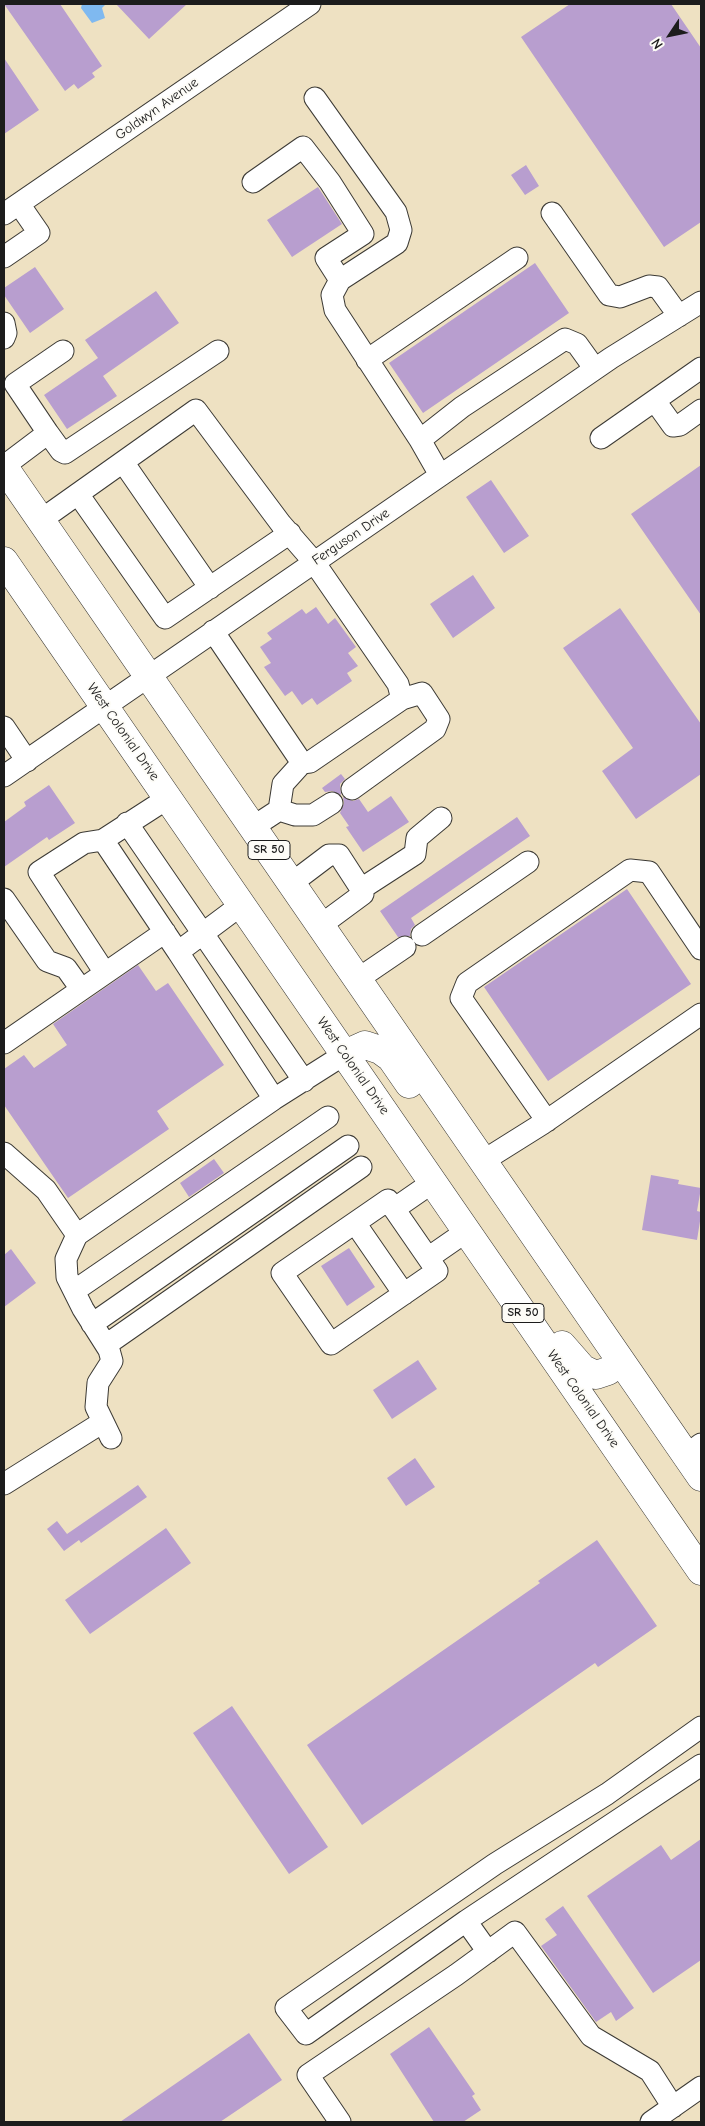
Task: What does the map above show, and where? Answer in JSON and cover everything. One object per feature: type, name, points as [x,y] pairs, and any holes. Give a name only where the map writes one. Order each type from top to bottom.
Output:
[{"type":"highway","name":"SR 50","points":[[4,467],[621,1361],[694,1449],[701,1477]]},
{"type":"highway","name":"West Colonial Drive","points":[[6,568],[105,707],[701,1571]]},
{"type":"highway","points":[[345,1054],[365,1045],[380,1050],[391,1058],[458,1154],[484,1161]]},
{"type":"highway","points":[[482,1253],[502,1263],[569,1355],[583,1369],[596,1375],[608,1371],[621,1361]]},
{"type":"street","name":"Goldwyn Avenue","points":[[11,209],[310,4]]},
{"type":"street","points":[[315,98],[396,212],[401,230],[397,243],[340,280],[332,296],[335,310],[420,440],[440,475]]},
{"type":"street","points":[[253,182],[303,147],[330,182],[363,234],[326,258],[340,280]]},
{"type":"street","points":[[4,257],[39,233],[11,209]]},
{"type":"street","points":[[552,213],[609,295],[620,297],[649,286],[658,287],[679,316]]},
{"type":"street","points":[[367,360],[517,258]]},
{"type":"street","name":"Ferguson Drive","points":[[4,776],[440,475],[596,369],[701,302]]},
{"type":"street","points":[[4,323],[6,333],[4,338]]},
{"type":"street","points":[[420,440],[462,407],[565,339],[577,344],[596,369]]},
{"type":"street","points":[[63,350],[15,384],[61,451],[65,453],[218,350]]},
{"type":"street","points":[[601,438],[701,368]]},
{"type":"street","points":[[655,401],[673,426],[680,425],[701,410]]},
{"type":"street","points":[[41,520],[196,410],[314,562],[398,684],[402,699]]},
{"type":"street","points":[[4,467],[48,433]]},
{"type":"street","points":[[122,462],[210,588]]},
{"type":"street","points":[[78,494],[165,618],[290,533]]},
{"type":"street","points":[[213,631],[302,763]]},
{"type":"street","points":[[253,827],[279,810],[283,784],[302,763],[310,762],[402,699],[422,693],[439,719],[435,729],[352,789]]},
{"type":"street","points":[[4,727],[26,761]]},
{"type":"street","points":[[105,973],[39,872],[84,843],[103,840],[168,798]]},
{"type":"street","points":[[279,810],[295,815],[313,815],[332,803]]},
{"type":"street","points":[[361,888],[415,854],[417,838],[441,818]]},
{"type":"street","points":[[127,824],[304,1081]]},
{"type":"street","points":[[103,840],[274,1099]]},
{"type":"street","points":[[292,883],[329,855],[340,855],[363,894],[321,925]]},
{"type":"street","points":[[422,935],[528,862]]},
{"type":"street","points":[[547,1121],[461,998],[467,983],[630,870],[649,872],[701,949]]},
{"type":"street","points":[[4,899],[47,961],[66,968],[81,989]]},
{"type":"street","points":[[178,952],[242,905]]},
{"type":"street","points":[[4,1043],[165,932]]},
{"type":"street","points":[[358,978],[405,947]]},
{"type":"street","points":[[484,1161],[547,1121],[701,1014]]},
{"type":"street","points":[[4,1484],[107,1430],[96,1407],[98,1383],[112,1361],[106,1346],[67,1277],[66,1259],[77,1235],[274,1099],[345,1054]]},
{"type":"street","points":[[74,1292],[328,1117]]},
{"type":"street","points":[[92,1324],[348,1146]]},
{"type":"street","points":[[4,1153],[46,1190],[77,1235]]},
{"type":"street","points":[[106,1346],[361,1167]]},
{"type":"street","points":[[394,1209],[433,1182]]},
{"type":"street","points":[[388,1200],[437,1271],[331,1344],[282,1273],[355,1223],[388,1200]]},
{"type":"street","points":[[355,1223],[404,1294]]},
{"type":"street","points":[[428,1258],[466,1231]]},
{"type":"street","points":[[701,1727],[607,1794],[495,1864],[286,2008],[306,2034],[466,1921],[701,1765]]},
{"type":"street","points":[[466,1921],[488,1952]]},
{"type":"street","points":[[340,2122],[308,2075],[515,1932],[591,2036],[650,2071],[673,2107]]},
{"type":"street","points":[[651,2122],[701,2087]]},
{"type":"water","points":[[82,4],[106,4],[102,8],[105,18],[92,23],[81,8]]},
{"type":"building","points":[[4,4],[60,4],[102,66],[92,73],[95,77],[78,89],[74,84],[65,91]]},
{"type":"building","points":[[116,4],[187,4],[149,39]]},
{"type":"building","points":[[570,4],[671,4],[701,48],[701,222],[664,247],[521,37]]},
{"type":"building","points":[[4,58],[39,110],[4,134]]},
{"type":"building","points":[[526,165],[539,186],[525,195],[511,175]]},
{"type":"building","points":[[318,187],[342,224],[292,257],[267,220]]},
{"type":"building","points":[[535,263],[569,313],[423,413],[389,363]]},
{"type":"building","points":[[35,267],[64,309],[30,333],[4,295],[4,288]]},
{"type":"building","points":[[156,291],[179,323],[103,376],[117,396],[67,429],[44,395],[98,358],[85,340]]},
{"type":"building","points":[[701,465],[701,615],[631,514]]},
{"type":"building","points":[[491,480],[529,536],[504,553],[466,497]]},
{"type":"building","points":[[473,575],[495,608],[453,638],[430,604]]},
{"type":"building","points":[[316,607],[328,624],[335,618],[356,647],[348,653],[358,666],[347,673],[352,681],[317,705],[312,698],[302,705],[292,691],[285,696],[264,667],[271,663],[260,647],[272,639],[267,633],[302,609],[306,614]]},
{"type":"building","points":[[620,608],[701,724],[701,774],[636,819],[602,771],[633,748],[563,648]]},
{"type":"building","points":[[341,774],[345,779],[340,784],[341,795],[332,791],[325,792],[322,788]]},
{"type":"building","points":[[49,785],[75,823],[49,840],[47,837],[4,867],[4,822],[26,806],[24,802]]},
{"type":"building","points":[[391,796],[409,822],[363,852],[346,827],[349,826],[340,813],[344,803],[343,797],[353,801],[359,799],[368,812]]},
{"type":"building","points":[[517,817],[530,836],[411,918],[415,925],[411,929],[410,936],[398,937],[380,911]]},
{"type":"building","points":[[627,889],[691,984],[548,1081],[484,987]]},
{"type":"building","points":[[138,965],[156,991],[168,983],[224,1065],[157,1111],[169,1129],[68,1198],[4,1105],[4,1069],[24,1055],[34,1068],[67,1045],[53,1024]]},
{"type":"building","points":[[214,1159],[224,1173],[189,1197],[180,1183]]},
{"type":"building","points":[[651,1175],[679,1180],[678,1184],[701,1188],[697,1211],[701,1212],[701,1215],[697,1240],[642,1230]]},
{"type":"building","points":[[349,1248],[375,1287],[347,1306],[321,1266]]},
{"type":"building","points":[[11,1249],[36,1283],[4,1307],[4,1255]]},
{"type":"building","points":[[418,1360],[437,1389],[392,1419],[373,1390]]},
{"type":"building","points":[[415,1458],[435,1487],[406,1506],[387,1478]]},
{"type":"building","points":[[138,1485],[147,1497],[81,1543],[79,1540],[64,1551],[47,1529],[57,1521],[67,1534]]},
{"type":"building","points":[[166,1528],[191,1563],[90,1634],[65,1600]]},
{"type":"building","points":[[597,1540],[657,1626],[598,1667],[595,1663],[362,1825],[307,1745],[540,1583],[538,1581]]},
{"type":"building","points":[[232,1706],[328,1847],[289,1874],[193,1733]]},
{"type":"building","points":[[701,1839],[701,1960],[653,1993],[587,1896],[661,1845],[671,1860]]},
{"type":"building","points":[[563,1906],[634,2008],[616,2021],[611,2012],[596,2022],[541,1946],[557,1935],[545,1919]]},
{"type":"building","points":[[429,2027],[475,2094],[472,2096],[481,2110],[463,2122],[434,2122],[390,2054]]},
{"type":"building","points":[[249,2033],[282,2080],[220,2122],[120,2122]]}]
